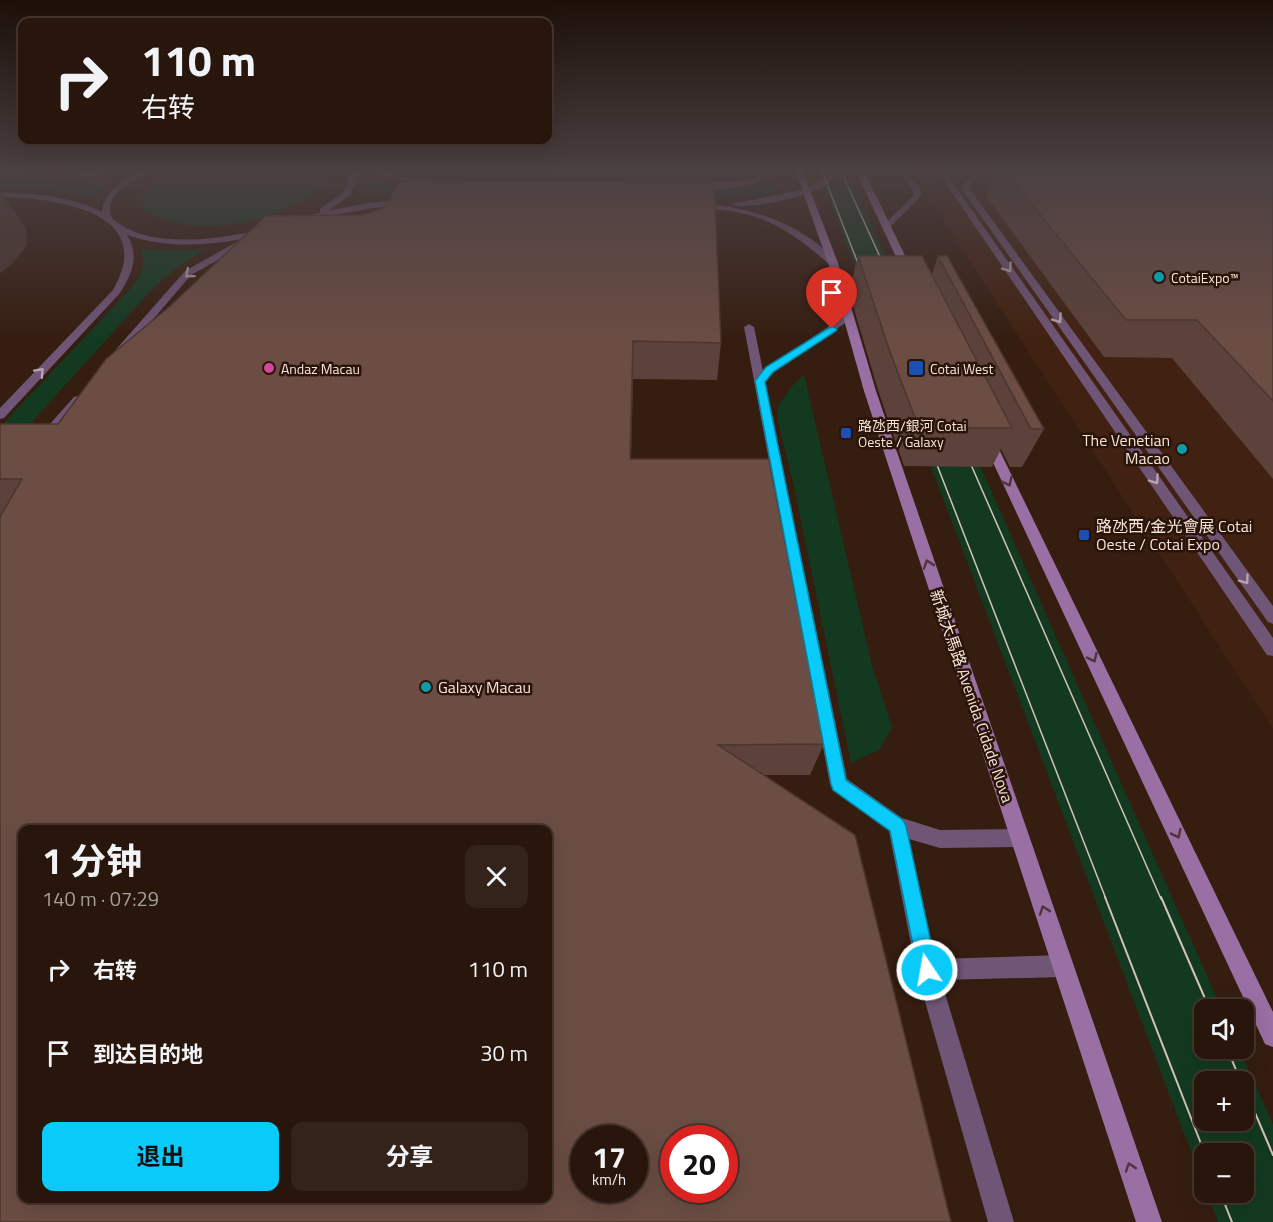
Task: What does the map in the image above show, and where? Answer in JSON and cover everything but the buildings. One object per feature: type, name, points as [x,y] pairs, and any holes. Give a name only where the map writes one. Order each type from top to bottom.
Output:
[{"type":"main road","name":"新城大馬路 Avenida Cidade Nova","points":[[819,226],[833,263],[870,391],[1149,1222]]},
{"type":"main road","points":[[887,227],[916,289]]},
{"type":"main road","points":[[980,422],[1273,1036]]},
{"type":"street","points":[[0,415],[117,291],[128,273],[131,256],[129,242],[116,226]]},
{"type":"street","points":[[786,226],[812,244],[833,263]]},
{"type":"street","points":[[979,226],[1273,650]]},
{"type":"street","points":[[991,226],[1273,618]]},
{"type":"street","points":[[107,365],[188,273],[244,242],[277,229],[239,237],[189,242],[138,236],[120,230]]},
{"type":"street","points":[[760,381],[770,369],[832,329],[841,321],[847,310]]},
{"type":"street","points":[[749,327],[839,784],[897,826],[940,839],[1020,838]]},
{"type":"street","points":[[39,445],[84,392]]},
{"type":"street","points":[[897,826],[927,970],[1001,1222]]},
{"type":"street","points":[[927,970],[1063,966]]},
{"type":"shaded area","name":"The Venetian Macao","points":[[947,226],[1273,226],[1273,729]]},
{"type":"green space","points":[[840,226],[872,226],[1218,999],[1194,999],[1194,1059],[1244,1059],[1249,1071],[1194,1071],[1194,1131],[1254,1131],[1254,1082],[1273,1124],[1273,1222],[1218,1222],[1211,1203],[1254,1203],[1254,1143],[1194,1143],[1194,1160]]},
{"type":"green space","points":[[142,250],[205,250],[183,263],[156,285],[0,457],[0,427],[132,287],[142,269]]},
{"type":"green space","points":[[804,375],[872,665],[892,727],[880,749],[851,763],[794,487],[777,418],[779,404],[793,385]]},
{"type":"tram line","points":[[843,226],[863,276]]},
{"type":"tram line","points":[[866,226],[886,270]]},
{"type":"tram line","points":[[965,451],[1161,899]]},
{"type":"tram line","points":[[932,452],[1106,899]]},
{"type":"tram line","points":[[1105,897],[1201,1143]]},
{"type":"tram line","points":[[1161,897],[1205,999]]},
{"type":"tram line","points":[[1232,1059],[1236,1071]]},
{"type":"tram line","points":[[1254,1110],[1273,1155]]},
{"type":"tram line","points":[[1224,1203],[1232,1222]]},
{"type":"place","name":"CotaiExpo™","points":[[1159,277]]},
{"type":"place","name":"Andaz Macau","points":[[269,368]]},
{"type":"place","name":"Cotai West","points":[[916,368]]},
{"type":"place","name":"路氹西/銀河 Cotai Oeste / Galaxy","points":[[846,433]]},
{"type":"place","name":"The Venetian Macao","points":[[1182,449]]},
{"type":"place","name":"路氹西/金光會展 Cotai Oeste / Cotai Expo","points":[[1084,535]]},
{"type":"place","name":"Galaxy Macau","points":[[426,687]]},
{"type":"route","points":[[832,329],[770,369],[760,381],[839,784],[897,826],[927,970]]}]
